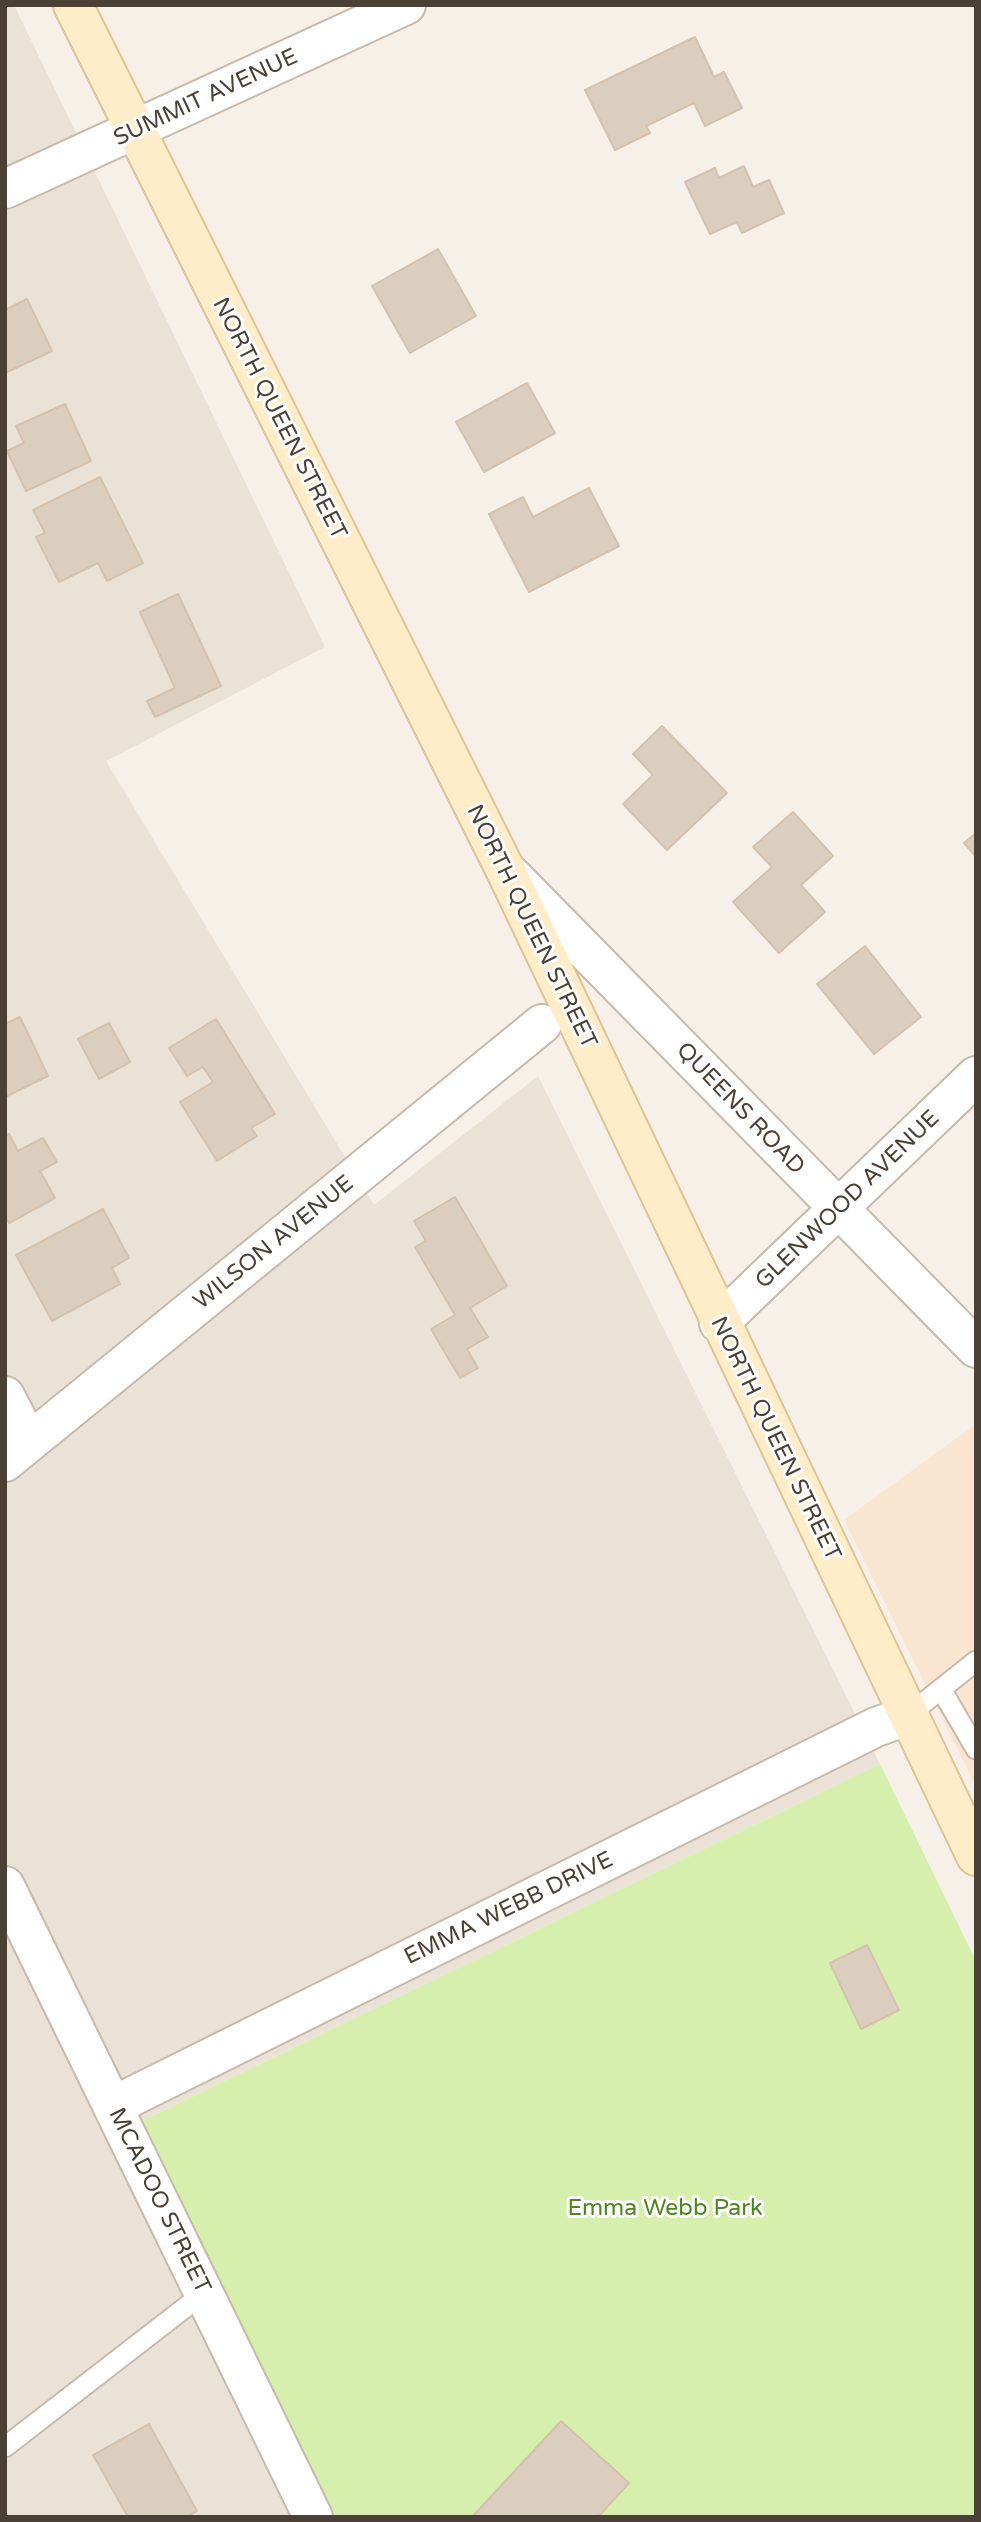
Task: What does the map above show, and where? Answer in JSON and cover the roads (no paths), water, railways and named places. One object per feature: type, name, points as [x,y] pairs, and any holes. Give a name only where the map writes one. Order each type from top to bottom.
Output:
[{"type":"main road","name":"NORTH QUEEN STREET","points":[[73,5],[505,869],[719,1323],[976,1856]]},
{"type":"street","name":"SUMMIT AVENUE","points":[[5,189],[406,5]]},
{"type":"street","name":"QUEENS ROAD","points":[[505,869],[976,1348]]},
{"type":"street","name":"WILSON AVENUE","points":[[17,1452],[542,1024]]},
{"type":"street","name":"GLENWOOD AVENUE","points":[[719,1323],[839,1211],[976,1076]]},
{"type":"street","points":[[5,1396],[17,1452]]},
{"type":"street","name":"EMMA WEBB DRIVE","points":[[113,2106],[876,1727],[907,1716]]},
{"type":"street","name":"MCADOO STREET","points":[[5,1886],[313,2517]]},
{"type":"lane","points":[[907,1716],[976,1661]]},
{"type":"lane","points":[[941,1689],[976,1749]]},
{"type":"lane","points":[[5,2447],[204,2293]]},
{"type":"park label","name":"Emma Webb Park","points":[[665,2209]]}]
